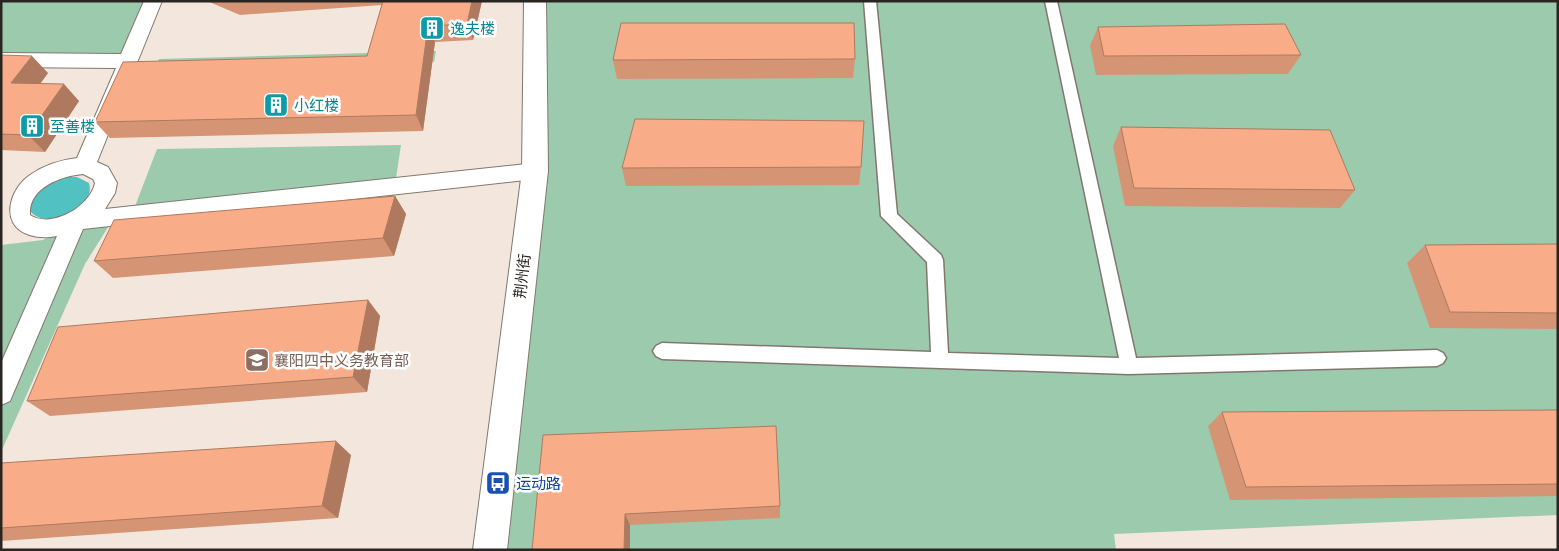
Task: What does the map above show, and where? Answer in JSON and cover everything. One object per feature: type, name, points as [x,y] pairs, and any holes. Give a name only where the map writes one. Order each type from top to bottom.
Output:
[{"type":"street","points":[[85,166],[153,1]]},
{"type":"street","name":"荆州街","points":[[490,550],[535,171],[535,1]]},
{"type":"street","points":[[1,60],[128,61]]},
{"type":"street","points":[[85,166],[96,169],[103,175],[106,183],[104,193],[98,203],[75,221],[60,227],[32,228],[10,216],[18,206],[22,195],[31,185],[58,170],[85,166]]},
{"type":"street","points":[[75,221],[535,171]]},
{"type":"street","points":[[1,393],[75,221]]},
{"type":"lane","points":[[870,1],[889,216],[935,260],[940,360]]},
{"type":"lane","points":[[1051,1],[1129,366]]},
{"type":"lane","points":[[662,351],[1129,366],[1438,358]]},
{"type":"green space","points":[[1,1],[153,1],[128,61],[1,60]]},
{"type":"green space","points":[[535,1],[1558,1],[1558,515],[1114,534],[1116,550],[490,550],[535,171]]},
{"type":"green space","points":[[436,51],[434,62],[153,74],[159,59]]},
{"type":"green space","points":[[401,145],[392,205],[127,227],[157,149]]},
{"type":"green space","points":[[115,216],[85,264],[1,452],[1,245],[43,240],[75,221]]},
{"type":"water","points":[[68,177],[77,177],[89,183],[89,193],[85,202],[78,209],[68,215],[47,219],[37,217],[30,211],[31,204],[38,192],[48,184]]},
{"type":"building","points":[[383,1],[472,1],[467,24],[428,26],[416,115],[95,122],[123,62],[367,56]]},
{"type":"building","points":[[621,23],[854,23],[855,59],[613,60]]},
{"type":"building","points":[[1285,24],[1301,55],[1104,56],[1098,27]]},
{"type":"building","points":[[1,55],[32,56],[11,83],[64,84],[28,135],[1,134]]},
{"type":"building","points":[[635,119],[864,121],[861,167],[622,168]]},
{"type":"building","points":[[1121,127],[1330,130],[1355,190],[1134,188]]},
{"type":"building","points":[[395,196],[383,238],[94,261],[114,220]]},
{"type":"building","points":[[1558,244],[1558,313],[1450,312],[1425,245]]},
{"type":"building","points":[[368,300],[353,377],[27,401],[58,327]]},
{"type":"building","points":[[1558,410],[1558,484],[1246,487],[1222,412]]},
{"type":"building","points":[[776,426],[780,506],[625,514],[624,550],[532,550],[543,435]]},
{"type":"building","points":[[336,441],[322,506],[1,528],[1,463]]},
{"type":"place","name":"逸夫楼","points":[[432,28]]},
{"type":"place","name":"小红楼","points":[[276,105]]},
{"type":"place","name":"至善楼","points":[[32,126]]},
{"type":"place","name":"襄阳四中义务教育部","points":[[257,360]]},
{"type":"place","name":"运动路","points":[[498,483]]}]
